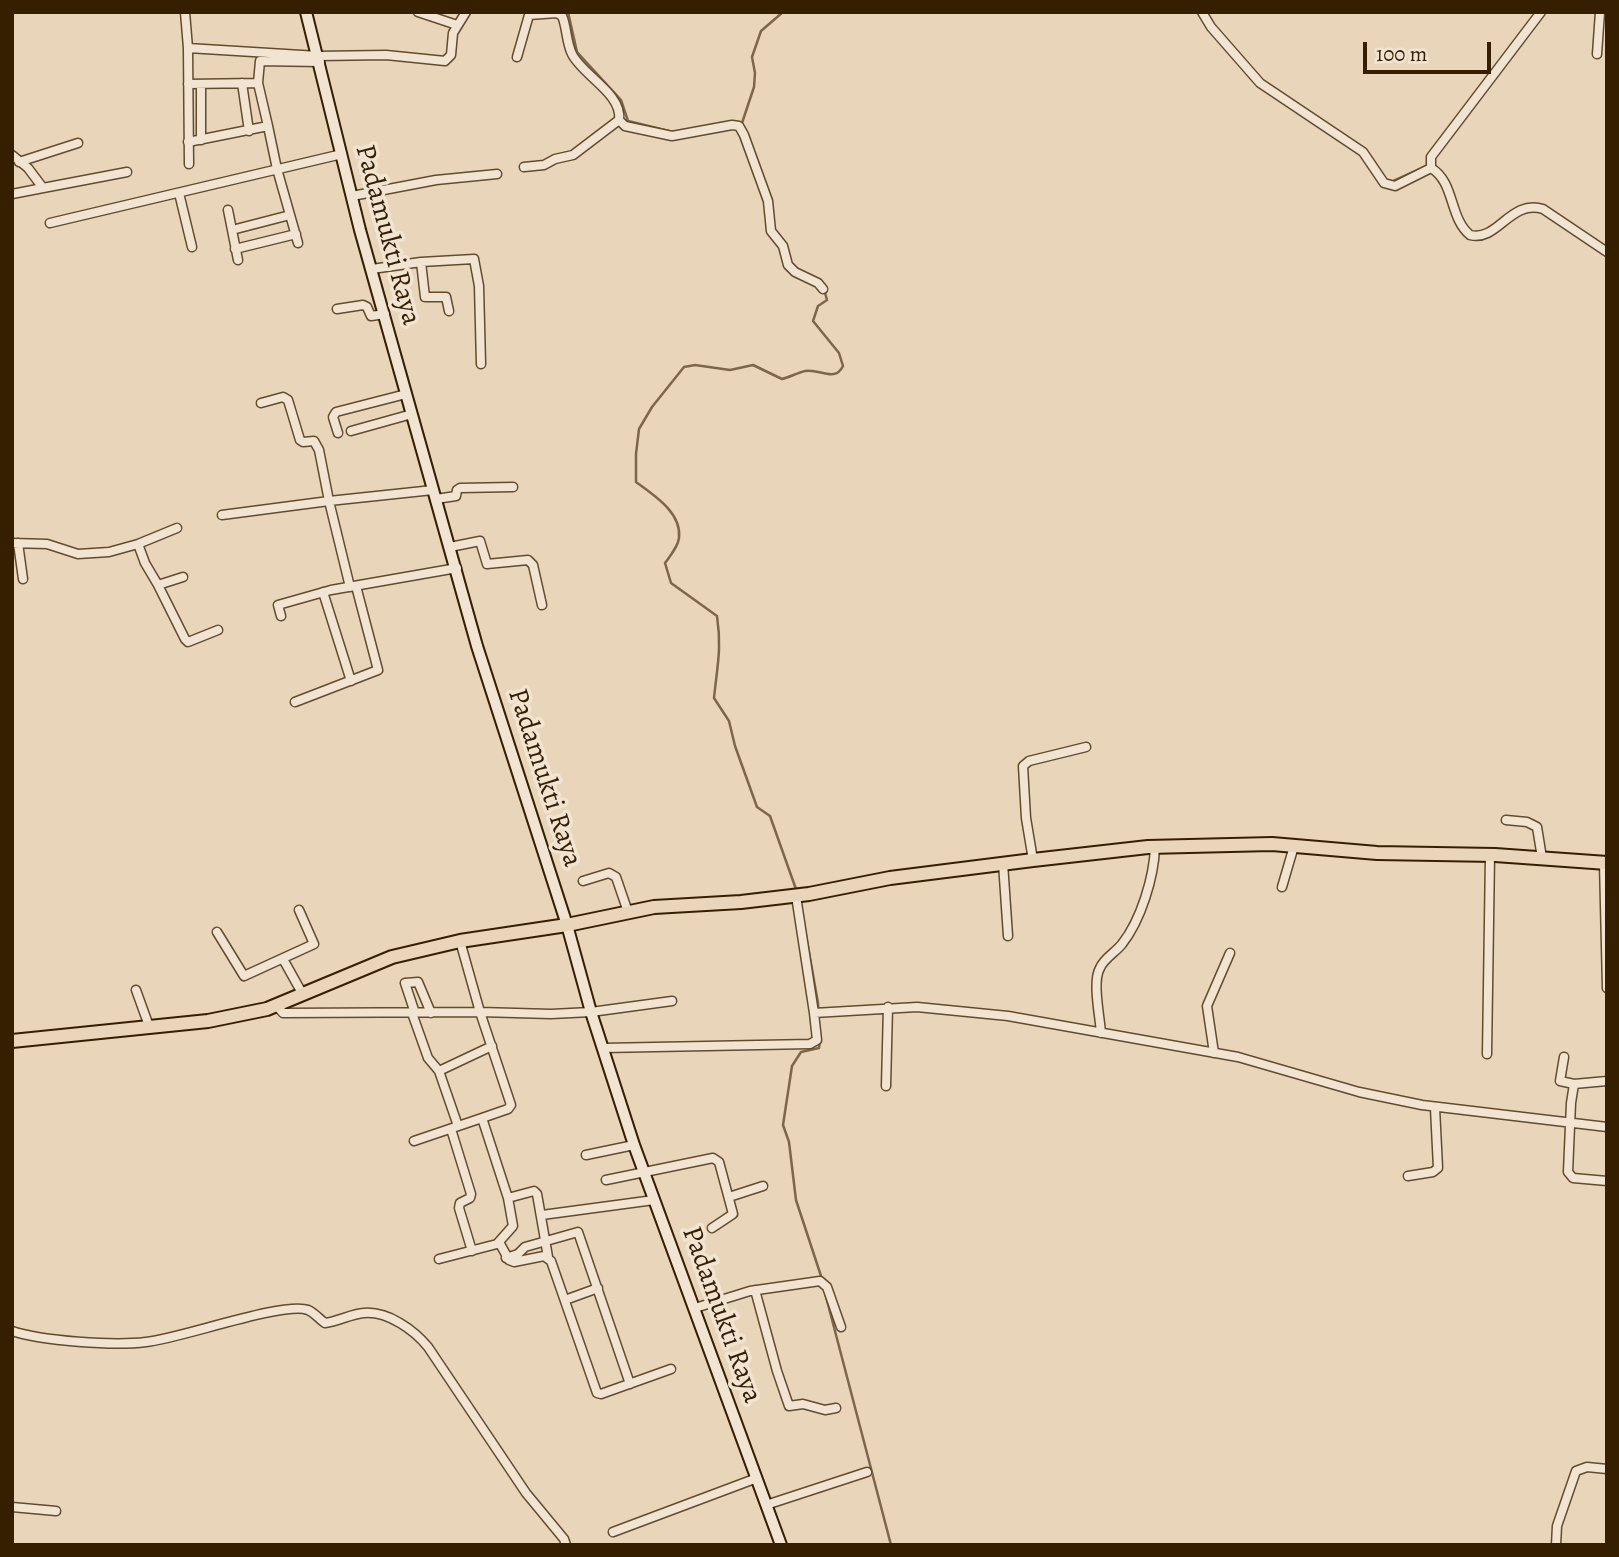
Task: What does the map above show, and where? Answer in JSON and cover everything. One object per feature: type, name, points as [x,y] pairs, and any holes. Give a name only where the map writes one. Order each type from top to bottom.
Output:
[{"type":"main road","points":[[12,1041],[208,1021],[267,1009],[392,957],[654,906],[741,902],[796,896],[890,878],[1003,863],[1155,847],[1272,844],[1377,853],[1490,855],[1606,863]]},
{"type":"street","points":[[186,12],[189,164]]},
{"type":"street","name":"Padamukti Raya","points":[[306,12],[352,196],[477,646],[567,925],[591,1012],[634,1145],[780,1545]]},
{"type":"street","points":[[418,12],[457,25]]},
{"type":"street","points":[[236,248],[297,238],[276,169],[258,83],[258,65],[261,61],[386,55],[445,61],[451,55],[453,33],[466,12]]},
{"type":"street","points":[[1202,12],[1211,27],[1260,83],[1363,152],[1384,183],[1395,186],[1431,168]]},
{"type":"street","points":[[1431,168],[1431,157],[1541,12]]},
{"type":"street","points":[[1597,54],[1600,12]]},
{"type":"street","points":[[517,57],[530,13],[557,13],[562,16],[574,57],[620,108],[619,120],[576,153],[544,165],[524,167]]},
{"type":"street","points":[[188,48],[319,59]]},
{"type":"street","points":[[242,83],[249,131]]},
{"type":"street","points":[[188,84],[258,83]]},
{"type":"street","points":[[201,84],[201,140]]},
{"type":"street","points":[[619,120],[625,126],[672,136],[738,126],[744,135],[768,201],[771,231],[783,246],[788,265],[795,272],[818,283],[823,289]]},
{"type":"street","points":[[188,142],[268,126]]},
{"type":"street","points":[[16,159],[78,144]]},
{"type":"street","points":[[50,223],[342,154]]},
{"type":"street","points":[[16,159],[43,188]]},
{"type":"street","points":[[1431,168],[1444,182],[1460,221],[1470,235],[1484,235],[1522,208],[1534,206],[1543,209],[1607,252]]},
{"type":"street","points":[[12,194],[127,172]]},
{"type":"street","points":[[352,196],[436,180],[497,174]]},
{"type":"street","points":[[179,193],[192,247]]},
{"type":"street","points":[[228,210],[238,260]]},
{"type":"street","points":[[232,230],[290,215]]},
{"type":"street","points":[[372,269],[421,262],[475,261],[479,286],[481,364]]},
{"type":"street","points":[[421,262],[425,297],[446,297],[449,311]]},
{"type":"street","points":[[337,309],[363,305],[367,307],[370,316],[385,314]]},
{"type":"street","points":[[338,433],[333,417],[336,412],[406,394]]},
{"type":"street","points":[[261,402],[283,397],[288,400],[300,440],[314,441],[319,450],[329,501],[379,668],[295,702]]},
{"type":"street","points":[[351,430],[412,414]]},
{"type":"street","points":[[222,515],[329,501],[456,496],[460,488],[513,487]]},
{"type":"street","points":[[23,579],[15,543],[47,544],[69,552],[85,554],[117,551],[177,528]]},
{"type":"street","points":[[450,547],[480,541],[487,564],[528,560],[533,565],[542,605]]},
{"type":"street","points":[[138,544],[145,563],[185,639],[188,642],[218,630]]},
{"type":"street","points":[[281,616],[278,608],[281,604],[323,592],[457,568]]},
{"type":"street","points":[[158,585],[183,577]]},
{"type":"street","points":[[323,592],[351,681]]},
{"type":"street","points":[[1033,860],[1026,818],[1023,766],[1029,761],[1086,747]]},
{"type":"street","points":[[1506,820],[1527,822],[1537,827],[1542,858]]},
{"type":"street","points":[[1282,887],[1294,846]]},
{"type":"street","points":[[1101,1033],[1097,980],[1099,968],[1123,943],[1133,926],[1153,873],[1155,847]]},
{"type":"street","points":[[1487,1054],[1490,855]]},
{"type":"street","points":[[1003,863],[1008,936]]},
{"type":"street","points":[[1606,863],[1607,988]]},
{"type":"street","points":[[583,881],[608,873],[616,877],[628,912]]},
{"type":"street","points":[[603,1048],[810,1044],[817,1040],[796,896]]},
{"type":"street","points":[[217,932],[243,976],[314,944],[299,910]]},
{"type":"street","points":[[414,1142],[508,1109],[511,1105],[460,942]]},
{"type":"street","points":[[1214,1053],[1207,1006],[1230,953]]},
{"type":"street","points":[[283,959],[302,993]]},
{"type":"street","points":[[431,1013],[418,982],[405,984],[428,1058],[439,1071],[455,1128],[471,1194],[470,1198],[460,1203],[459,1208],[472,1251]]},
{"type":"street","points":[[136,990],[149,1027]]},
{"type":"street","points":[[276,1006],[282,1013],[551,1014],[591,1012],[672,1001]]},
{"type":"street","points":[[886,1086],[888,1007]]},
{"type":"street","points":[[814,1013],[917,1007],[1009,1016],[1214,1053],[1299,1073],[1359,1092],[1435,1108],[1607,1127]]},
{"type":"street","points":[[439,1071],[492,1046]]},
{"type":"street","points":[[1564,1057],[1560,1082],[1607,1081]]},
{"type":"street","points":[[1574,1083],[1569,1175],[1581,1180],[1607,1181]]},
{"type":"street","points":[[1408,1176],[1433,1172],[1438,1168],[1435,1108]]},
{"type":"street","points":[[439,1259],[499,1242],[513,1226],[509,1198],[482,1118]]},
{"type":"street","points":[[586,1155],[634,1145]]},
{"type":"street","points":[[606,1180],[713,1158],[719,1162],[732,1216],[714,1224],[712,1228]]},
{"type":"street","points":[[729,1197],[763,1186]]},
{"type":"street","points":[[509,1198],[534,1191],[537,1194],[548,1257],[597,1393],[671,1369]]},
{"type":"street","points":[[542,1214],[654,1200]]},
{"type":"street","points":[[506,1258],[518,1254],[523,1248],[578,1232],[630,1384]]},
{"type":"street","points":[[499,1242],[506,1258],[514,1262],[548,1257]]},
{"type":"street","points":[[695,1308],[755,1290],[820,1282],[827,1287],[841,1326]]},
{"type":"street","points":[[565,1300],[598,1288]]},
{"type":"street","points":[[755,1290],[789,1406],[803,1404],[825,1410],[836,1408]]},
{"type":"street","points":[[12,1331],[32,1337],[144,1343],[262,1314],[298,1309],[311,1312],[326,1323],[365,1313],[383,1316],[416,1332],[428,1347],[526,1493],[566,1545]]},
{"type":"street","points":[[1556,1545],[1557,1526],[1576,1471],[1587,1467],[1607,1469]]},
{"type":"street","points":[[766,1505],[867,1472]]},
{"type":"street","points":[[613,1532],[757,1478]]},
{"type":"street","points":[[12,1507],[56,1511]]},
{"type":"waterway","points":[[568,12],[577,52],[621,100],[628,121],[669,131]]},
{"type":"waterway","points":[[742,123],[754,87],[752,57],[761,31],[783,12]]},
{"type":"waterway","points":[[1391,182],[1427,166]]},
{"type":"waterway","points":[[797,892],[770,816],[757,807],[729,721],[714,698],[719,648],[717,616],[671,583],[665,563],[677,545],[679,529],[665,506],[636,482],[636,454],[639,429],[652,407],[684,367],[695,365],[730,370],[753,365],[782,379],[805,371],[831,374],[840,371],[843,366],[839,353],[813,321],[818,306],[827,300],[824,289]]},
{"type":"waterway","points":[[800,902],[818,1003],[819,1026]]},
{"type":"waterway","points":[[820,1040],[819,1048],[801,1052],[792,1066],[783,1125],[789,1142],[796,1200],[822,1279]]},
{"type":"waterway","points":[[824,1289],[891,1545]]}]
